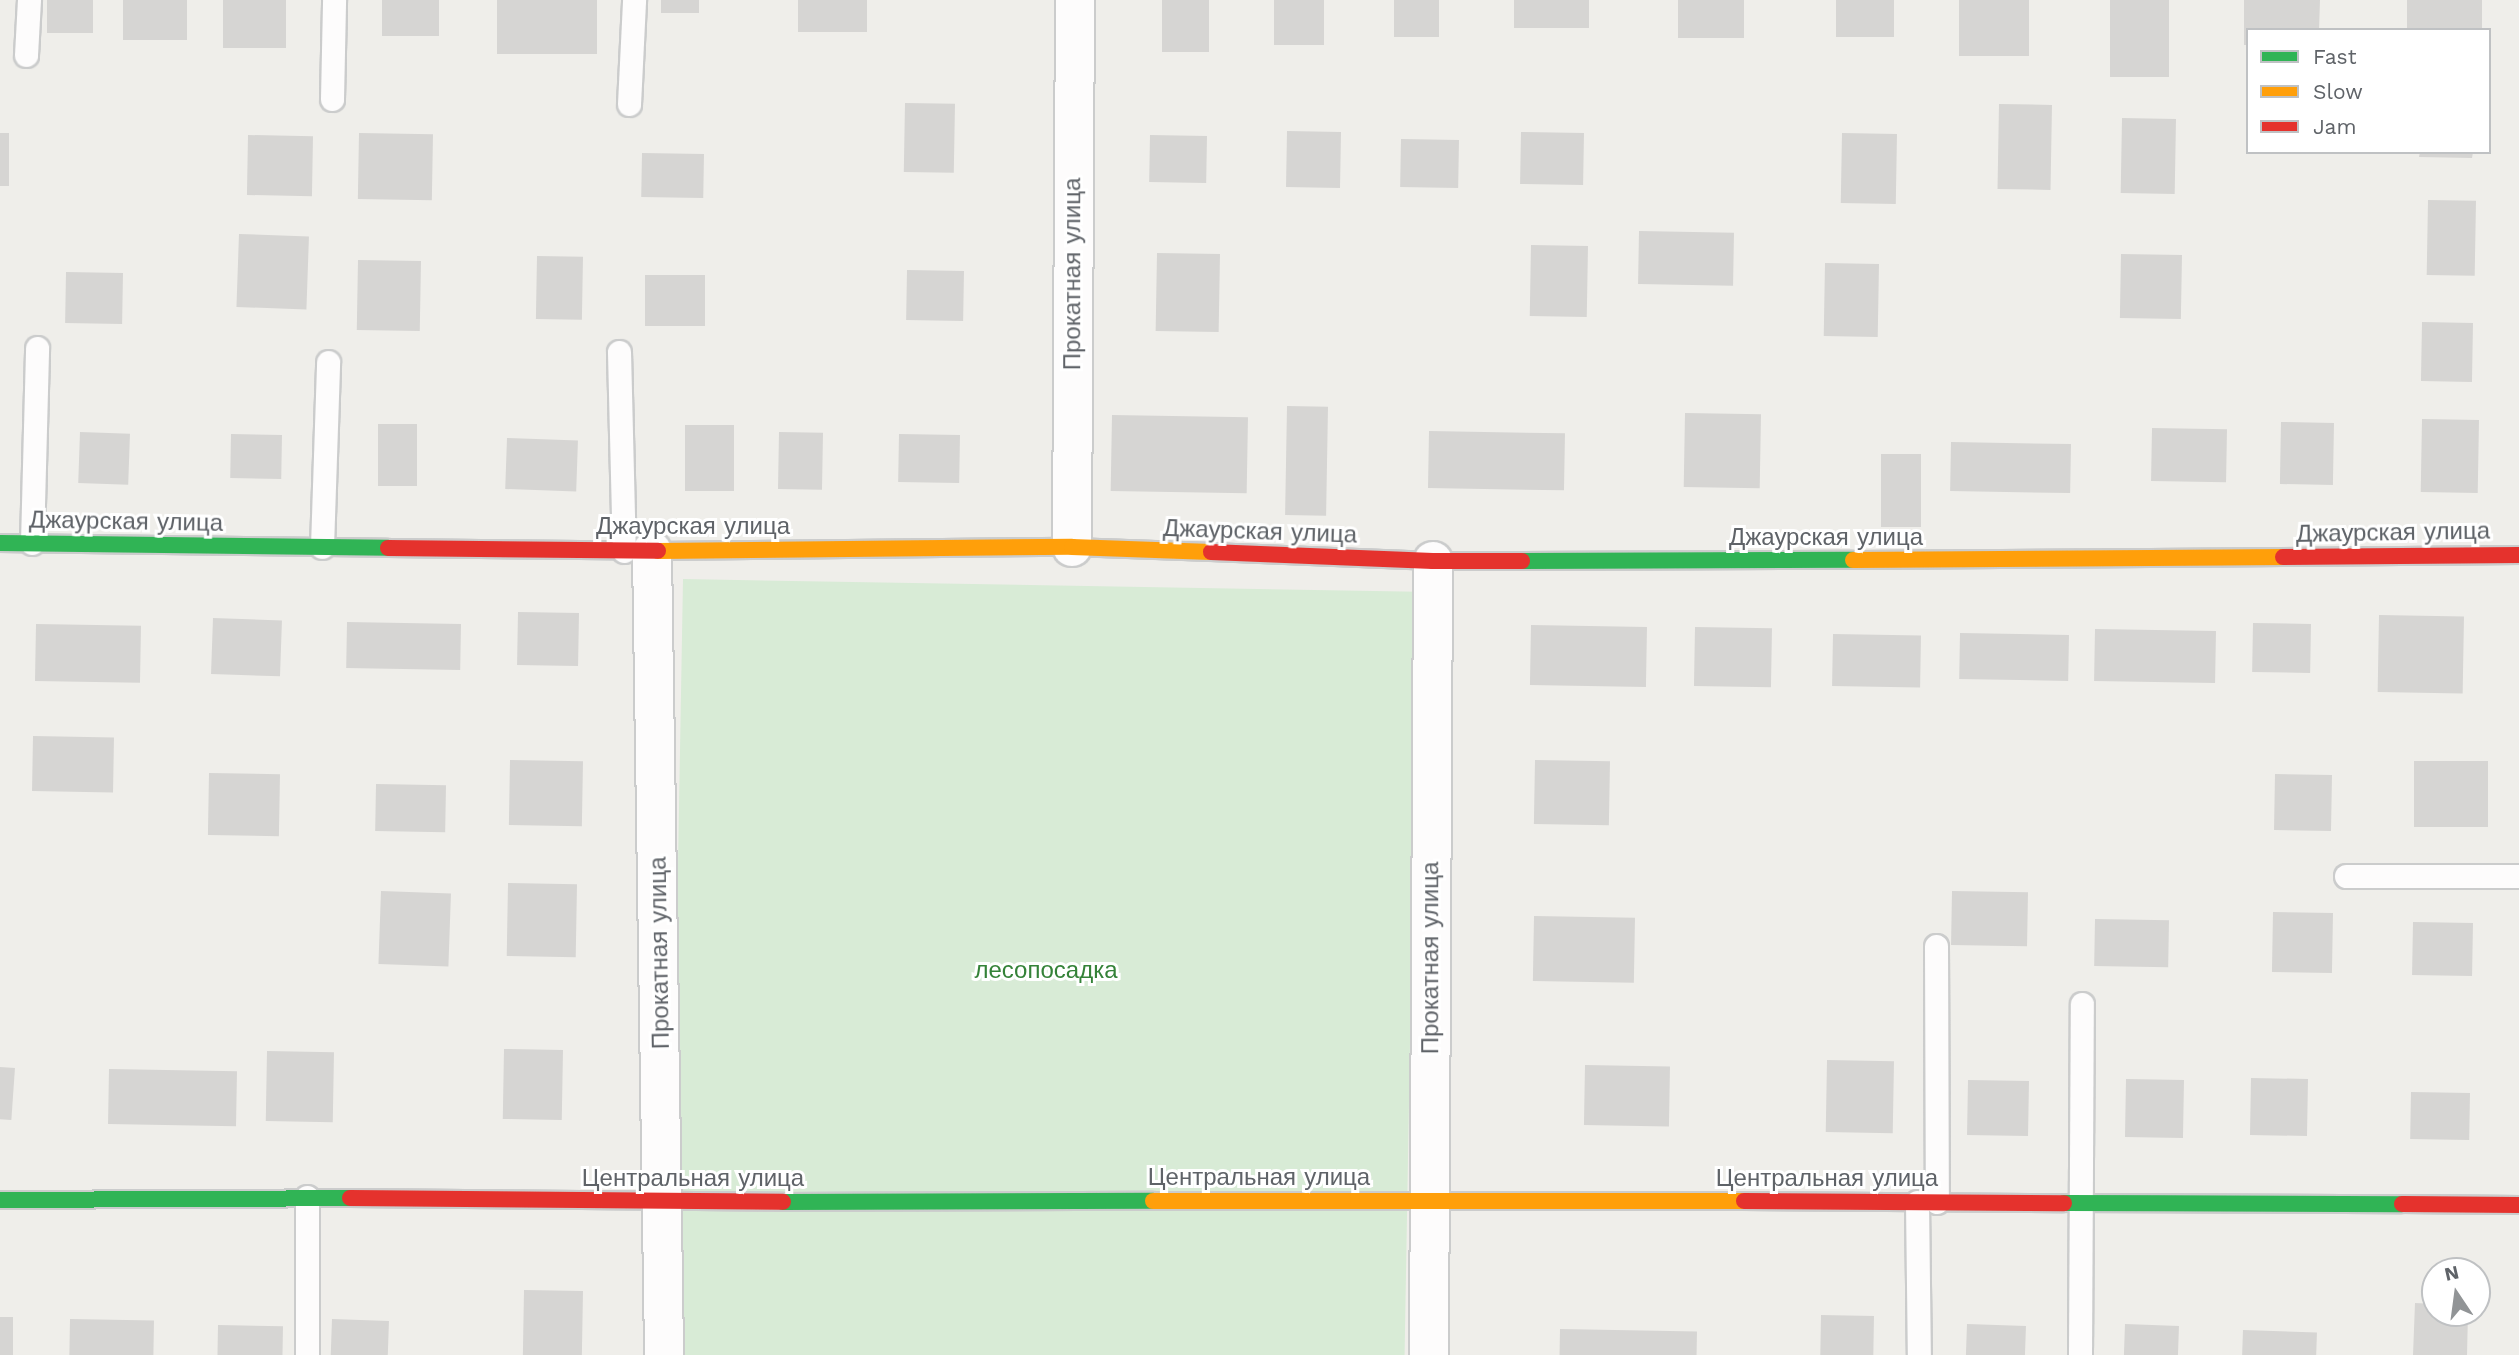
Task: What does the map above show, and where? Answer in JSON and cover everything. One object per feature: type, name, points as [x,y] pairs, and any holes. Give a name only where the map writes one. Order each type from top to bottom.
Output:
[{"type":"street","name":"Прокатная улица","points":[[1072,547],[1075,0]]},
{"type":"street","name":"Джаурская улица","points":[[0,543],[638,551],[1072,547],[1433,561],[1994,561],[2519,555]]},
{"type":"street","name":"Прокатная улица","points":[[638,551],[664,1202],[664,1355]]},
{"type":"street","name":"Прокатная улица","points":[[1429,1355],[1433,561]]},
{"type":"street","name":"Центральная улица","points":[[0,1200],[307,1197],[664,1202],[1430,1200],[2519,1205]]},
{"type":"lane","points":[[26,55],[29,0]]},
{"type":"lane","points":[[332,99],[334,0]]},
{"type":"lane","points":[[629,104],[634,0]]},
{"type":"lane","points":[[32,543],[37,348]]},
{"type":"lane","points":[[619,352],[638,551]]},
{"type":"lane","points":[[322,547],[328,362]]},
{"type":"lane","points":[[2346,876],[2519,876]]},
{"type":"lane","points":[[1919,1355],[1936,946]]},
{"type":"lane","points":[[2080,1355],[2082,1004]]},
{"type":"lane","points":[[307,1197],[307,1355]]},
{"type":"green space","name":"лесопосадка","points":[[683,579],[1418,592],[1405,1355],[669,1355]]},
{"type":"building","points":[[47,0],[93,0],[93,33],[47,33]]},
{"type":"building","points":[[123,0],[187,0],[187,40],[123,40]]},
{"type":"building","points":[[223,0],[286,0],[286,48],[223,48]]},
{"type":"building","points":[[382,0],[439,0],[439,36],[382,36]]},
{"type":"building","points":[[497,0],[597,0],[597,54],[497,54]]},
{"type":"building","points":[[661,0],[699,0],[699,13],[661,13]]},
{"type":"building","points":[[798,0],[867,0],[867,32],[798,32]]},
{"type":"building","points":[[1162,0],[1209,0],[1209,52],[1162,52]]},
{"type":"building","points":[[1274,0],[1324,0],[1324,45],[1274,45]]},
{"type":"building","points":[[1394,0],[1439,0],[1439,37],[1394,37]]},
{"type":"building","points":[[1514,0],[1589,0],[1589,28],[1514,28]]},
{"type":"building","points":[[1678,0],[1744,0],[1744,38],[1678,38]]},
{"type":"building","points":[[1836,0],[1894,0],[1894,37],[1836,37]]},
{"type":"building","points":[[1959,0],[2029,0],[2029,56],[1959,56]]},
{"type":"building","points":[[2110,0],[2169,0],[2169,77],[2110,77]]},
{"type":"building","points":[[2244,0],[2320,0],[2319,28],[2246,28],[2244,45]]},
{"type":"building","points":[[2407,0],[2482,0],[2482,28],[2407,28]]},
{"type":"building","points":[[905,103],[955,104],[954,173],[904,172]]},
{"type":"building","points":[[1999,104],[2052,105],[2051,190],[1998,189]]},
{"type":"building","points":[[2122,118],[2176,119],[2175,194],[2121,193]]},
{"type":"building","points":[[1287,131],[1341,132],[1340,188],[1286,187]]},
{"type":"building","points":[[1521,132],[1584,133],[1583,185],[1520,184]]},
{"type":"building","points":[[0,133],[9,133],[9,186],[0,186]]},
{"type":"building","points":[[359,133],[433,134],[432,200],[358,199]]},
{"type":"building","points":[[1842,133],[1897,134],[1896,204],[1841,203]]},
{"type":"building","points":[[248,135],[313,136],[312,196],[247,195]]},
{"type":"building","points":[[1150,135],[1207,136],[1206,183],[1149,182]]},
{"type":"building","points":[[1401,139],[1459,140],[1458,188],[1400,187]]},
{"type":"building","points":[[642,153],[704,154],[703,198],[641,197]]},
{"type":"building","points":[[2420,154],[2473,154],[2472,158],[2419,157]]},
{"type":"building","points":[[2428,200],[2476,201],[2475,276],[2427,275]]},
{"type":"building","points":[[1639,231],[1734,233],[1733,286],[1638,284]]},
{"type":"building","points":[[239,234],[309,236],[306,309],[236,307]]},
{"type":"building","points":[[1531,245],[1588,246],[1587,317],[1530,316]]},
{"type":"building","points":[[1157,253],[1220,254],[1219,332],[1156,331]]},
{"type":"building","points":[[2121,254],[2182,255],[2181,319],[2120,318]]},
{"type":"building","points":[[537,256],[583,257],[582,320],[536,319]]},
{"type":"building","points":[[358,260],[421,261],[420,331],[357,330]]},
{"type":"building","points":[[1825,263],[1879,264],[1878,337],[1824,336]]},
{"type":"building","points":[[907,270],[964,271],[963,321],[906,320]]},
{"type":"building","points":[[66,272],[123,273],[122,324],[65,323]]},
{"type":"building","points":[[645,275],[705,275],[705,326],[645,326]]},
{"type":"building","points":[[2422,322],[2473,323],[2472,382],[2421,381]]},
{"type":"building","points":[[1287,406],[1328,407],[1326,516],[1285,515]]},
{"type":"building","points":[[1685,413],[1761,414],[1760,488],[1684,487]]},
{"type":"building","points":[[1112,415],[1248,417],[1247,493],[1111,491]]},
{"type":"building","points":[[2422,419],[2479,420],[2478,493],[2421,492]]},
{"type":"building","points":[[2281,422],[2334,423],[2333,485],[2280,484]]},
{"type":"building","points":[[378,424],[417,424],[417,486],[378,486]]},
{"type":"building","points":[[685,425],[734,425],[734,491],[685,491]]},
{"type":"building","points":[[2152,428],[2227,429],[2226,482],[2151,481]]},
{"type":"building","points":[[1429,431],[1565,433],[1564,490],[1428,488]]},
{"type":"building","points":[[80,432],[130,434],[128,485],[78,483]]},
{"type":"building","points":[[779,432],[823,433],[822,490],[778,489]]},
{"type":"building","points":[[231,434],[282,435],[281,479],[230,478]]},
{"type":"building","points":[[899,434],[960,435],[959,483],[898,482]]},
{"type":"building","points":[[507,438],[578,440],[576,491],[505,489]]},
{"type":"building","points":[[1951,442],[2071,444],[2070,493],[1950,491]]},
{"type":"building","points":[[1881,454],[1921,454],[1921,527],[1881,527]]},
{"type":"building","points":[[518,612],[579,613],[578,666],[517,665]]},
{"type":"building","points":[[2379,615],[2464,616],[2463,693],[2378,692]]},
{"type":"building","points":[[213,618],[282,620],[280,676],[211,674]]},
{"type":"building","points":[[347,622],[461,624],[460,670],[346,668]]},
{"type":"building","points":[[2253,623],[2311,624],[2310,673],[2252,672]]},
{"type":"building","points":[[36,624],[141,626],[140,683],[35,681]]},
{"type":"building","points":[[1531,625],[1647,627],[1646,687],[1530,685]]},
{"type":"building","points":[[1695,627],[1772,628],[1771,687],[1694,686]]},
{"type":"building","points":[[2095,629],[2216,631],[2215,683],[2094,681]]},
{"type":"building","points":[[1960,633],[2069,635],[2068,681],[1959,679]]},
{"type":"building","points":[[1833,634],[1921,636],[1920,688],[1832,686]]},
{"type":"building","points":[[33,736],[114,737],[113,792],[32,791]]},
{"type":"building","points":[[510,760],[583,761],[582,826],[509,825]]},
{"type":"building","points":[[1535,760],[1610,761],[1609,825],[1534,824]]},
{"type":"building","points":[[2414,761],[2488,761],[2488,827],[2414,827]]},
{"type":"building","points":[[209,773],[280,774],[279,836],[208,835]]},
{"type":"building","points":[[2275,774],[2332,775],[2331,831],[2274,830]]},
{"type":"building","points":[[376,784],[446,785],[445,832],[375,831]]},
{"type":"building","points":[[508,883],[577,884],[576,957],[507,956]]},
{"type":"building","points":[[381,891],[451,893],[448,966],[378,964]]},
{"type":"building","points":[[1952,891],[2028,892],[2027,946],[1951,945]]},
{"type":"building","points":[[2273,912],[2333,913],[2332,973],[2272,972]]},
{"type":"building","points":[[1534,916],[1635,918],[1634,983],[1533,981]]},
{"type":"building","points":[[2095,919],[2169,920],[2168,967],[2094,966]]},
{"type":"building","points":[[2413,922],[2473,923],[2472,976],[2412,975]]},
{"type":"building","points":[[504,1049],[563,1050],[562,1120],[503,1119]]},
{"type":"building","points":[[267,1051],[334,1052],[333,1122],[266,1121]]},
{"type":"building","points":[[1827,1060],[1894,1061],[1893,1133],[1826,1132]]},
{"type":"building","points":[[1585,1065],[1670,1066],[1669,1126],[1584,1125]]},
{"type":"building","points":[[0,1067],[15,1068],[11,1120],[0,1119]]},
{"type":"building","points":[[109,1069],[237,1071],[236,1126],[108,1124]]},
{"type":"building","points":[[2251,1078],[2308,1079],[2307,1136],[2250,1135]]},
{"type":"building","points":[[2126,1079],[2184,1080],[2183,1138],[2125,1137]]},
{"type":"building","points":[[1968,1080],[2029,1081],[2028,1136],[1967,1135]]},
{"type":"building","points":[[2411,1092],[2470,1093],[2469,1140],[2410,1139]]},
{"type":"building","points":[[524,1290],[583,1291],[582,1355],[523,1355]]},
{"type":"building","points":[[2415,1303],[2421,1303],[2421,1327],[2468,1327],[2467,1355],[2413,1355]]},
{"type":"building","points":[[1821,1315],[1874,1316],[1873,1355],[1820,1355]]},
{"type":"building","points":[[0,1317],[13,1317],[13,1355],[0,1355]]},
{"type":"building","points":[[70,1319],[154,1320],[153,1355],[69,1355]]},
{"type":"building","points":[[332,1319],[389,1321],[388,1355],[331,1355]]},
{"type":"building","points":[[1967,1324],[2026,1326],[2025,1355],[1966,1355]]},
{"type":"building","points":[[2125,1324],[2179,1326],[2178,1355],[2124,1355]]},
{"type":"building","points":[[218,1325],[283,1326],[282,1355],[217,1355]]},
{"type":"building","points":[[1560,1329],[1697,1331],[1697,1355],[1560,1355]]},
{"type":"building","points":[[2243,1330],[2317,1333],[2316,1355],[2242,1355]]},
{"type":"traffic: fast","points":[[0,543],[388,548]]},
{"type":"traffic: fast","points":[[1522,561],[1853,560]]},
{"type":"traffic: fast","points":[[0,1200],[350,1198]]},
{"type":"traffic: fast","points":[[783,1202],[1153,1201]]},
{"type":"traffic: fast","points":[[2064,1203],[2402,1204]]},
{"type":"traffic: slow","points":[[658,551],[1072,547],[1211,552]]},
{"type":"traffic: slow","points":[[1853,560],[2283,557]]},
{"type":"traffic: slow","points":[[1153,1201],[1744,1201]]},
{"type":"traffic: jam","points":[[388,548],[658,551]]},
{"type":"traffic: jam","points":[[1211,552],[1433,561],[1522,561]]},
{"type":"traffic: jam","points":[[2283,557],[2519,555]]},
{"type":"traffic: jam","points":[[350,1198],[783,1202]]},
{"type":"traffic: jam","points":[[1744,1201],[2064,1203]]},
{"type":"traffic: jam","points":[[2402,1204],[2519,1205]]}]
